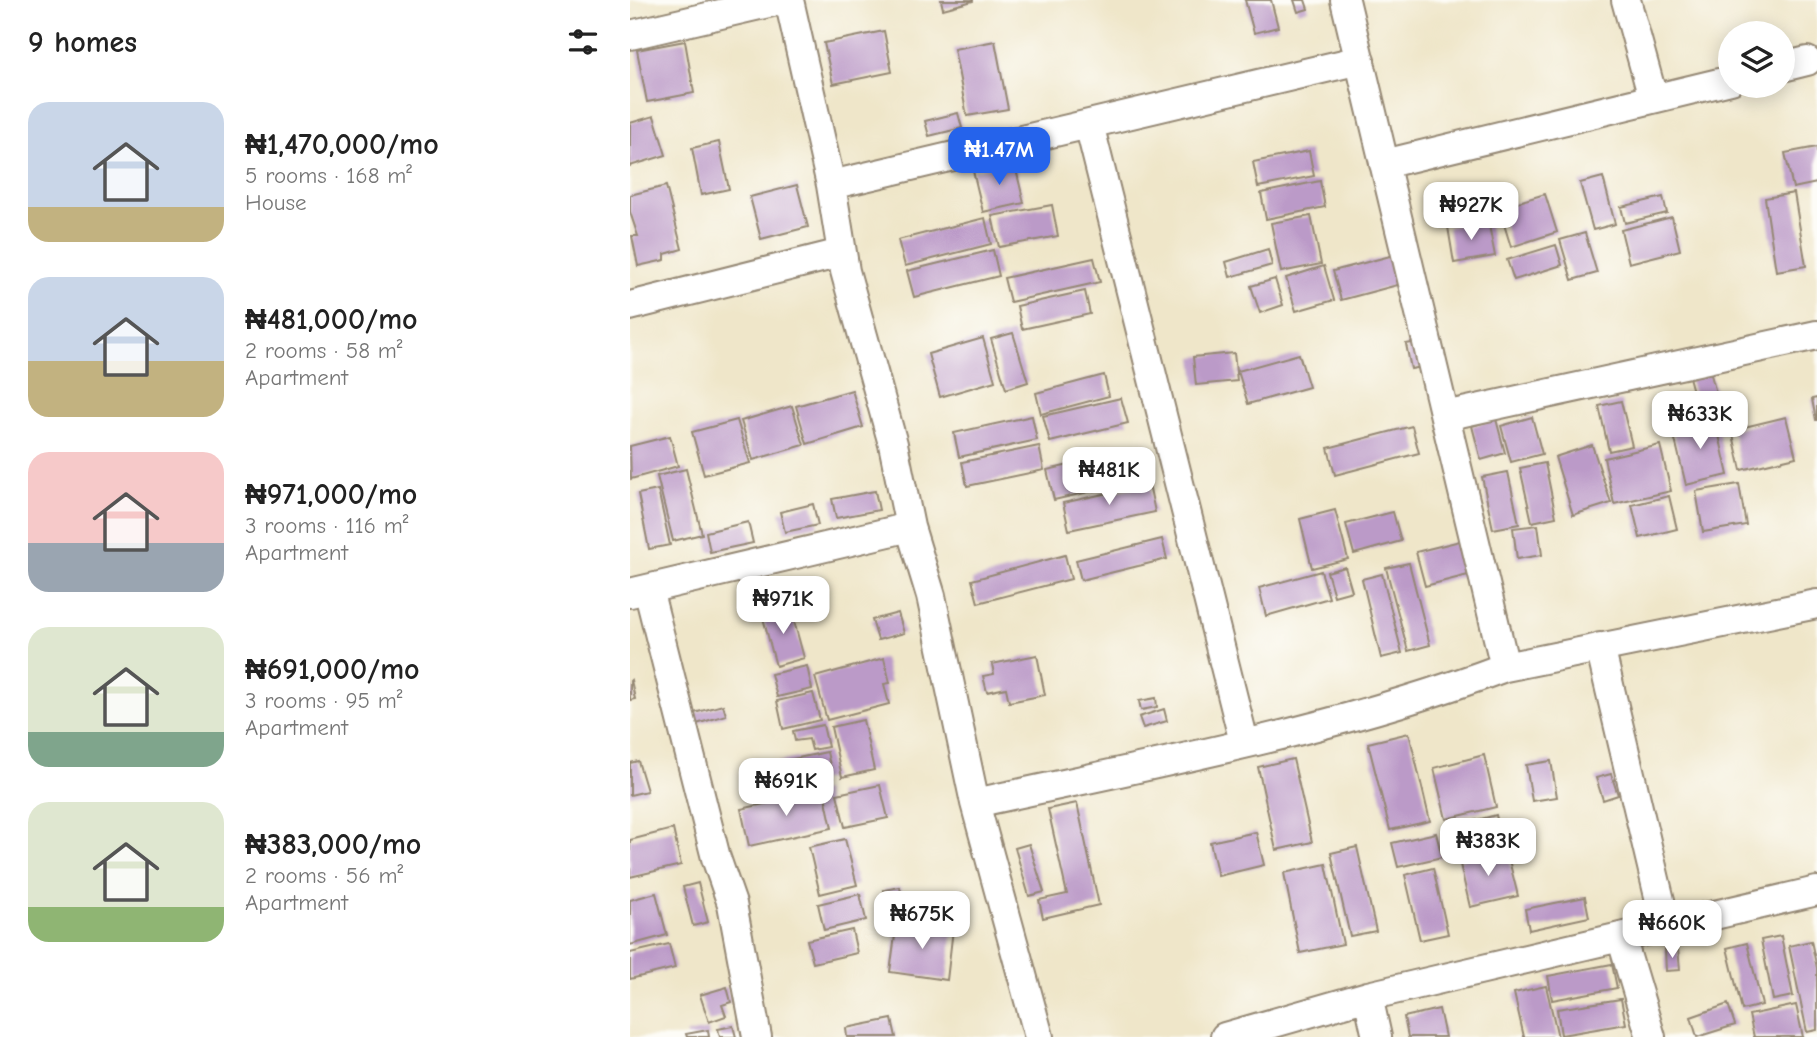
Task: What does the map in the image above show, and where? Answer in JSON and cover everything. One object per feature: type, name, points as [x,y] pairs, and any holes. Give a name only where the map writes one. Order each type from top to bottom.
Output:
[{"type":"street","points":[[630,35],[781,0]]},
{"type":"street","points":[[789,0],[831,185],[841,253],[893,444],[909,527],[931,596],[975,803],[1038,1037]]},
{"type":"street","points":[[1345,0],[1505,667]]},
{"type":"street","points":[[1626,0],[1653,99]]},
{"type":"street","points":[[831,185],[1360,60]]},
{"type":"street","points":[[1384,164],[1718,83]]},
{"type":"street","points":[[1089,124],[1244,743]]},
{"type":"street","points":[[630,306],[841,253]]},
{"type":"street","points":[[1445,416],[1817,335]]},
{"type":"street","points":[[757,1037],[732,904],[716,858],[639,591],[909,527]]},
{"type":"street","points":[[975,803],[1244,743],[1446,688],[1505,667],[1817,604]]},
{"type":"street","points":[[1600,647],[1666,926]]},
{"type":"street","points":[[1224,1037],[1368,996],[1817,891]]},
{"type":"street","points":[[1621,937],[1651,1037]]},
{"type":"street","points":[[1368,996],[1377,1037]]},
{"type":"building","points":[[941,0],[973,0],[973,1],[943,9]]},
{"type":"building","points":[[1245,0],[1271,0],[1278,27],[1254,33]]},
{"type":"building","points":[[1294,0],[1305,0],[1308,9],[1298,12]]},
{"type":"building","points":[[884,31],[892,72],[833,84],[824,43]]},
{"type":"building","points":[[685,41],[694,93],[647,102],[637,50]]},
{"type":"building","points":[[995,41],[1008,109],[967,116],[954,49]]},
{"type":"building","points":[[958,113],[962,128],[929,136],[925,121]]},
{"type":"building","points":[[654,116],[666,155],[630,166],[630,123]]},
{"type":"building","points":[[719,142],[729,189],[701,195],[692,148]]},
{"type":"building","points":[[1817,147],[1817,183],[1793,188],[1785,153]]},
{"type":"building","points":[[1309,151],[1314,176],[1258,187],[1253,162]]},
{"type":"building","points":[[1014,161],[1024,203],[983,212],[973,171]]},
{"type":"building","points":[[1603,177],[1615,224],[1593,230],[1580,183]]},
{"type":"building","points":[[1320,181],[1325,207],[1266,219],[1261,193]]},
{"type":"building","points":[[797,185],[808,227],[761,239],[750,197]]},
{"type":"building","points":[[666,186],[682,249],[665,254],[665,260],[638,266],[632,236],[638,236],[630,212],[630,195]]},
{"type":"building","points":[[1794,193],[1806,266],[1776,271],[1765,198]]},
{"type":"building","points":[[1545,194],[1557,232],[1511,247],[1499,208]]},
{"type":"building","points":[[1663,197],[1667,213],[1625,223],[1621,207]]},
{"type":"building","points":[[1052,205],[1058,236],[999,247],[992,216]]},
{"type":"building","points":[[1311,216],[1321,264],[1281,272],[1271,223]]},
{"type":"building","points":[[1672,217],[1680,250],[1629,263],[1621,230]]},
{"type":"building","points":[[985,218],[991,244],[905,266],[898,240]]},
{"type":"building","points":[[1488,220],[1495,256],[1454,263],[1448,227]]},
{"type":"building","points":[[1585,233],[1597,273],[1572,280],[1560,240]]},
{"type":"building","points":[[1556,245],[1562,265],[1514,280],[1507,260]]},
{"type":"building","points":[[1268,249],[1272,265],[1230,277],[1226,262]]},
{"type":"building","points":[[993,250],[999,276],[914,297],[907,271]]},
{"type":"building","points":[[1398,254],[1405,283],[1341,300],[1333,271]]},
{"type":"building","points":[[1094,258],[1100,282],[1010,302],[1004,278]]},
{"type":"building","points":[[1324,266],[1334,300],[1296,311],[1286,278]]},
{"type":"building","points":[[1275,279],[1283,305],[1260,313],[1251,286]]},
{"type":"building","points":[[1085,291],[1090,314],[1022,329],[1017,306]]},
{"type":"building","points":[[1013,333],[1028,382],[1006,389],[991,339]]},
{"type":"building","points":[[983,338],[995,381],[940,397],[928,354]]},
{"type":"building","points":[[1423,341],[1428,366],[1411,369],[1406,344]]},
{"type":"building","points":[[1234,353],[1237,381],[1196,385],[1193,357]]},
{"type":"building","points":[[1299,354],[1309,387],[1248,404],[1238,371]]},
{"type":"building","points":[[1710,371],[1721,411],[1700,417],[1689,377]]},
{"type":"building","points":[[1104,375],[1109,396],[1041,414],[1036,393]]},
{"type":"building","points":[[852,390],[863,427],[807,444],[796,406]]},
{"type":"building","points":[[1121,398],[1128,423],[1050,442],[1043,416]]},
{"type":"building","points":[[1817,398],[1817,420],[1816,420],[1812,399]]},
{"type":"building","points":[[1621,401],[1632,446],[1609,451],[1599,406]]},
{"type":"building","points":[[792,406],[804,445],[753,460],[741,421]]},
{"type":"building","points":[[1032,416],[1037,440],[959,457],[954,433]]},
{"type":"building","points":[[1532,417],[1542,454],[1511,462],[1501,426]]},
{"type":"building","points":[[1715,417],[1728,475],[1686,485],[1672,427]]},
{"type":"building","points":[[1786,417],[1796,457],[1741,470],[1732,430]]},
{"type":"building","points":[[1496,419],[1505,453],[1481,460],[1472,426]]},
{"type":"building","points":[[737,420],[750,463],[704,475],[692,432]]},
{"type":"building","points":[[1412,426],[1419,453],[1335,475],[1328,448]]},
{"type":"building","points":[[670,436],[678,466],[631,479],[630,446]]},
{"type":"building","points":[[1592,445],[1611,503],[1573,515],[1555,457]]},
{"type":"building","points":[[1660,445],[1671,491],[1614,504],[1604,458]]},
{"type":"building","points":[[1039,446],[1044,470],[967,486],[962,462]]},
{"type":"building","points":[[1141,449],[1148,478],[1054,500],[1047,470]]},
{"type":"building","points":[[1545,463],[1556,517],[1532,522],[1520,468]]},
{"type":"building","points":[[686,469],[702,534],[673,541],[657,476]]},
{"type":"building","points":[[1508,472],[1519,524],[1493,529],[1482,477]]},
{"type":"building","points":[[1149,484],[1155,512],[1069,530],[1063,503]]},
{"type":"building","points":[[1739,484],[1746,525],[1703,532],[1696,491]]},
{"type":"building","points":[[658,490],[670,545],[649,549],[638,494]]},
{"type":"building","points":[[875,491],[879,510],[836,518],[832,499]]},
{"type":"building","points":[[1669,496],[1677,529],[1640,538],[1632,505]]},
{"type":"building","points":[[813,504],[818,525],[785,532],[780,512]]},
{"type":"building","points":[[1335,510],[1348,559],[1312,568],[1300,519]]},
{"type":"building","points":[[1393,512],[1401,541],[1354,554],[1346,524]]},
{"type":"building","points":[[748,522],[753,543],[710,552],[706,532]]},
{"type":"building","points":[[1538,525],[1542,555],[1517,559],[1513,528]]},
{"type":"building","points":[[1162,539],[1167,559],[1081,580],[1076,560]]},
{"type":"building","points":[[1464,540],[1472,574],[1425,586],[1416,552]]},
{"type":"building","points":[[1065,555],[1071,579],[978,603],[972,580]]},
{"type":"building","points":[[1409,563],[1430,645],[1408,651],[1386,568]]},
{"type":"building","points":[[1345,567],[1352,591],[1334,596],[1327,572]]},
{"type":"building","points":[[1321,571],[1329,598],[1266,616],[1259,588]]},
{"type":"building","points":[[1382,574],[1402,653],[1381,658],[1362,579]]},
{"type":"building","points":[[790,606],[804,658],[776,666],[762,614]]},
{"type":"building","points":[[898,613],[904,633],[878,640],[872,620]]},
{"type":"building","points":[[1037,655],[1045,695],[1009,702],[1006,688],[987,692],[983,676],[994,674],[992,664]]},
{"type":"building","points":[[884,658],[890,683],[884,684],[889,704],[827,720],[815,677]]},
{"type":"building","points":[[807,666],[812,689],[777,697],[771,674]]},
{"type":"building","points":[[630,681],[635,699],[630,700]]},
{"type":"building","points":[[813,693],[820,720],[783,729],[777,701]]},
{"type":"building","points":[[1156,698],[1157,707],[1141,710],[1139,701]]},
{"type":"building","points":[[723,705],[726,715],[690,726],[687,715]]},
{"type":"building","points":[[1164,709],[1167,721],[1143,728],[1139,717]]},
{"type":"building","points":[[863,720],[874,770],[842,777],[831,727]]},
{"type":"building","points":[[823,725],[828,747],[812,750],[809,739],[795,741],[793,731]]},
{"type":"building","points":[[1409,733],[1430,821],[1390,830],[1368,743]]},
{"type":"building","points":[[827,752],[833,778],[784,788],[778,762]]},
{"type":"building","points":[[1484,755],[1496,807],[1446,819],[1434,768]]},
{"type":"building","points":[[1293,759],[1312,842],[1276,850],[1258,767]]},
{"type":"building","points":[[638,761],[647,791],[630,795],[630,763]]},
{"type":"building","points":[[1551,761],[1557,797],[1532,801],[1526,765]]},
{"type":"building","points":[[1611,774],[1618,795],[1603,800],[1596,778]]},
{"type":"building","points":[[880,785],[888,818],[845,827],[837,794]]},
{"type":"building","points":[[824,791],[832,828],[749,846],[741,809]]},
{"type":"building","points":[[1077,803],[1099,905],[1043,918],[1039,900],[1067,894],[1048,809]]},
{"type":"building","points":[[1496,815],[1502,840],[1457,851],[1451,827]]},
{"type":"building","points":[[673,829],[681,865],[630,877],[630,840]]},
{"type":"building","points":[[1256,832],[1264,865],[1218,876],[1210,842]]},
{"type":"building","points":[[1436,833],[1442,857],[1398,867],[1392,843]]},
{"type":"building","points":[[845,839],[857,885],[820,894],[809,847]]},
{"type":"building","points":[[1029,844],[1044,892],[1029,896],[1015,848]]},
{"type":"building","points":[[1357,847],[1376,931],[1350,936],[1331,853]]},
{"type":"building","points":[[1506,848],[1518,896],[1470,907],[1459,860]]},
{"type":"building","points":[[1326,864],[1343,944],[1300,953],[1284,873]]},
{"type":"building","points":[[1433,868],[1448,934],[1420,940],[1405,875]]},
{"type":"building","points":[[698,883],[708,922],[693,926],[683,887]]},
{"type":"building","points":[[900,887],[905,913],[890,916],[884,890]]},
{"type":"building","points":[[656,893],[667,935],[630,945],[630,900]]},
{"type":"building","points":[[860,894],[866,920],[824,930],[818,904]]},
{"type":"building","points":[[1585,897],[1589,917],[1529,930],[1525,909]]},
{"type":"building","points":[[897,921],[953,929],[947,980],[890,972]]},
{"type":"building","points":[[852,930],[857,953],[813,963],[807,940]]},
{"type":"building","points":[[1781,936],[1793,996],[1773,1000],[1761,940]]},
{"type":"building","points":[[1811,941],[1817,968],[1817,1030],[1807,1032],[1789,946]]},
{"type":"building","points":[[1747,943],[1762,1005],[1742,1010],[1727,948]]},
{"type":"building","points":[[669,944],[675,968],[630,979],[630,953]]},
{"type":"building","points":[[1678,948],[1680,970],[1666,971],[1665,949]]},
{"type":"building","points":[[1612,964],[1617,988],[1552,1000],[1548,976]]},
{"type":"building","points":[[1546,986],[1558,1037],[1524,1037],[1514,993]]},
{"type":"building","points":[[727,987],[731,1002],[722,1005],[726,1016],[709,1022],[700,995]]},
{"type":"building","points":[[1621,999],[1626,1024],[1561,1035],[1557,1009]]},
{"type":"building","points":[[1728,1004],[1735,1025],[1697,1037],[1691,1017]]},
{"type":"building","points":[[1796,1005],[1803,1037],[1754,1037],[1749,1015]]},
{"type":"building","points":[[1439,1009],[1445,1037],[1408,1037],[1404,1017]]},
{"type":"building","points":[[892,1019],[896,1037],[847,1037],[846,1028]]},
{"type":"building","points":[[733,1026],[736,1037],[720,1037],[718,1029]]},
{"type":"building","points":[[708,1030],[709,1037],[687,1037],[686,1034]]}]
